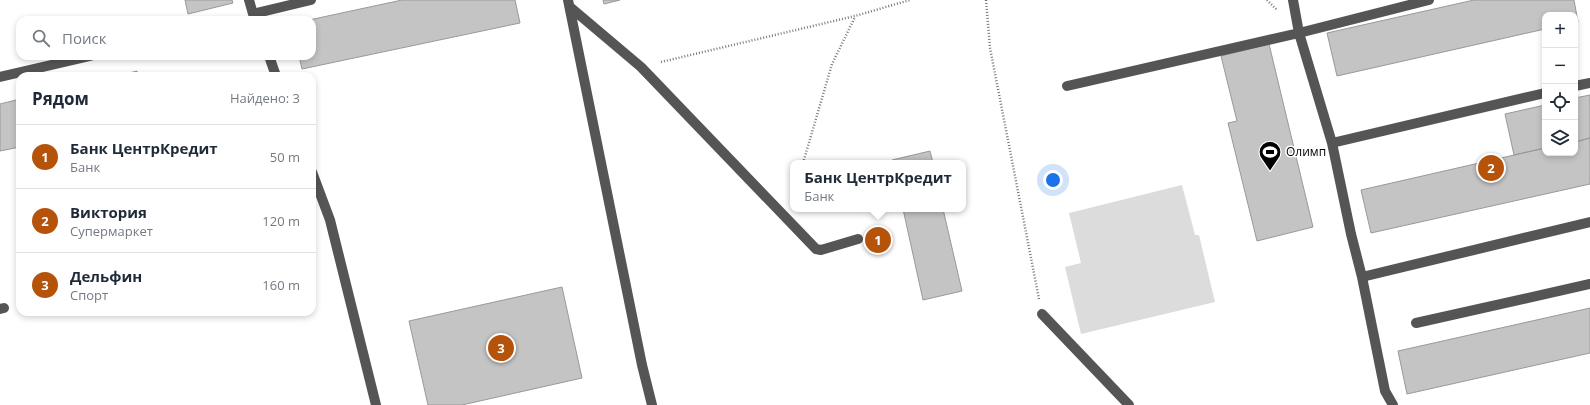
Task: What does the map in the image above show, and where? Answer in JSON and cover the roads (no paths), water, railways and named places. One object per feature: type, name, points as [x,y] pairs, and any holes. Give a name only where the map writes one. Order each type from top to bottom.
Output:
[{"type":"lane","points":[[250,0],[254,16]]},
{"type":"lane","points":[[257,16],[311,0]]},
{"type":"lane","points":[[1293,0],[1299,33],[1332,143],[1351,234],[1362,277],[1385,391],[1393,405]]},
{"type":"lane","points":[[1067,86],[1299,33],[1429,0]]},
{"type":"lane","points":[[569,4],[641,67],[816,249],[821,250],[858,239]]},
{"type":"lane","points":[[569,4],[642,365],[652,405]]},
{"type":"lane","points":[[21,72],[73,60]]},
{"type":"lane","points":[[270,60],[275,72]]},
{"type":"lane","points":[[0,77],[16,73]]},
{"type":"lane","points":[[1578,85],[1590,83]]},
{"type":"lane","points":[[1332,143],[1542,94]]},
{"type":"lane","points":[[316,183],[330,220],[376,405]]},
{"type":"lane","points":[[1362,277],[1590,222]]},
{"type":"lane","points":[[1416,323],[1590,284]]},
{"type":"lane","points":[[1042,314],[1129,405]]},
{"type":"place","name":"Виктория","points":[[1491,168]]},
{"type":"place","name":"Олимп","points":[[1270,172]]},
{"type":"place","name":"Банк ЦентрКредит","points":[[878,240]]},
{"type":"place","name":"Дельфин","points":[[501,348]]}]
